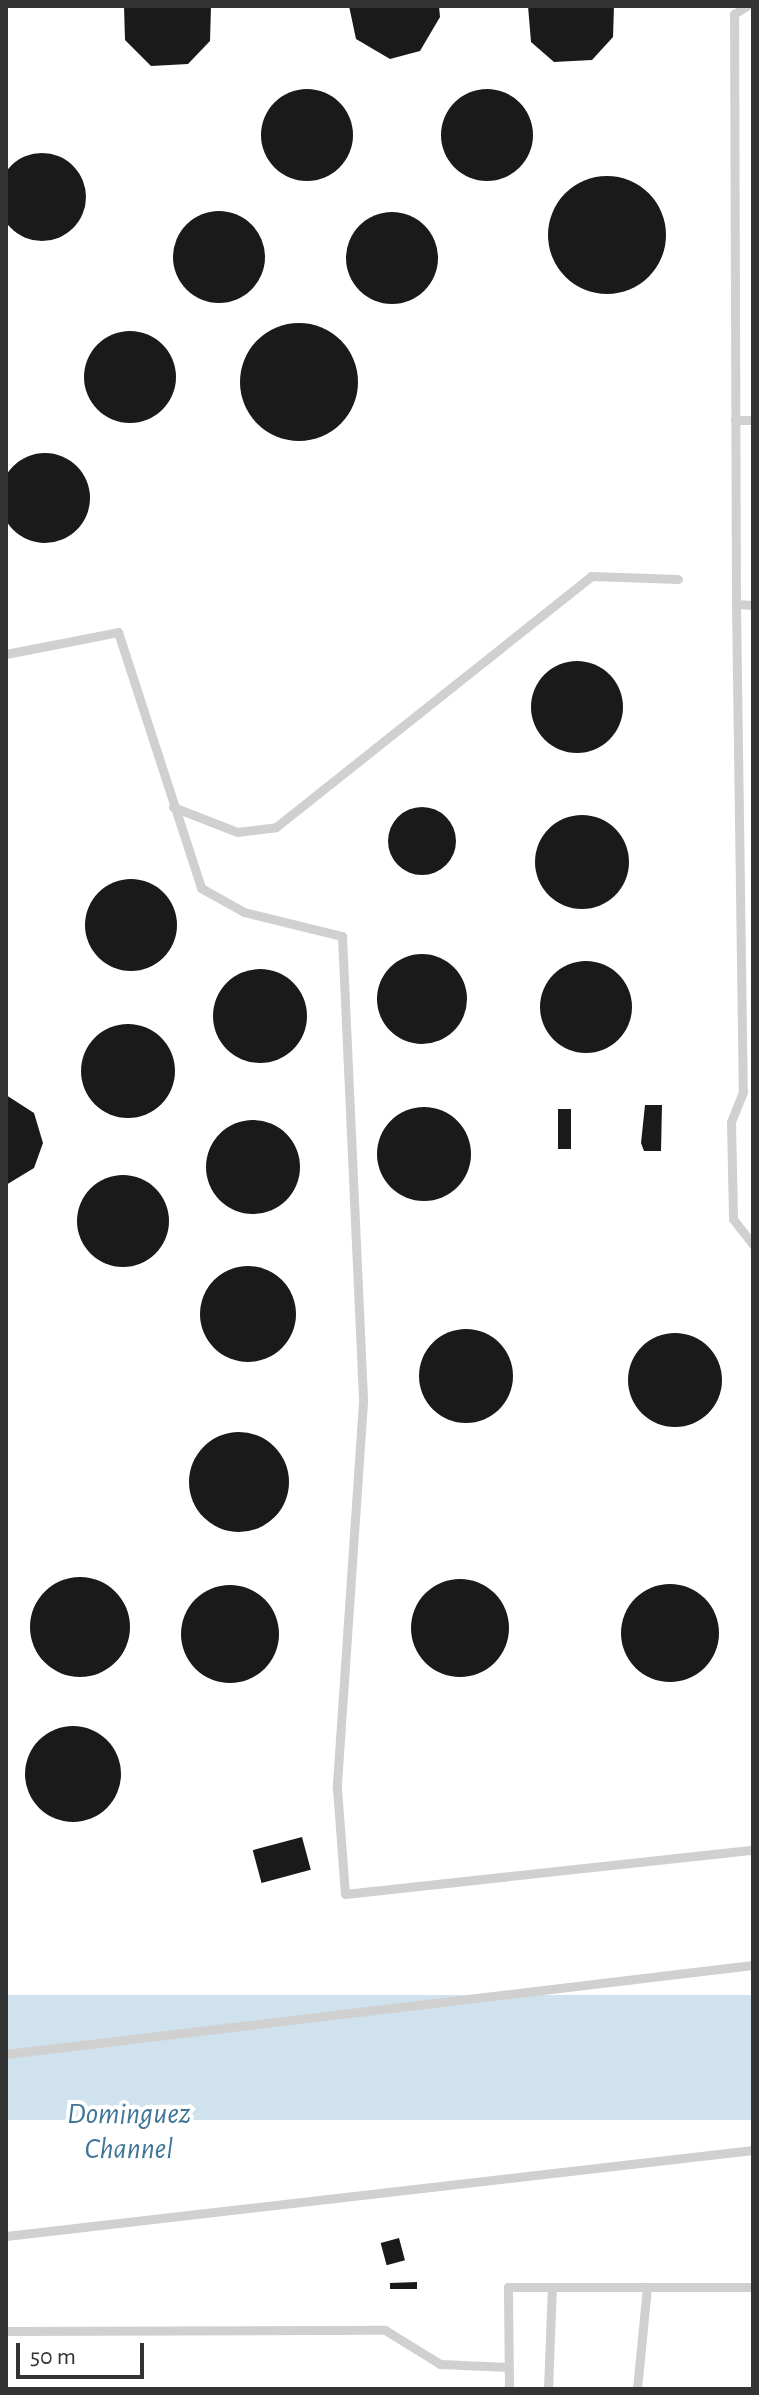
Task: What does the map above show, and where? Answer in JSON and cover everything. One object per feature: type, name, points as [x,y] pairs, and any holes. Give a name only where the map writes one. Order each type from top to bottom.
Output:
[{"type":"lane","points":[[747,6],[734,14],[736,604],[743,1092],[731,1122],[733,1219],[753,1245]]},
{"type":"lane","points":[[735,420],[753,420]]},
{"type":"lane","points":[[173,807],[237,832],[276,827],[591,576],[678,579]]},
{"type":"lane","points":[[736,604],[753,605]]},
{"type":"lane","points":[[6,654],[118,632],[201,888],[244,912],[342,936],[363,1402],[337,1788],[345,1894],[753,1850]]},
{"type":"lane","points":[[6,2054],[753,1965]]},
{"type":"lane","points":[[6,2236],[753,2150]]},
{"type":"lane","points":[[509,2389],[508,2287],[753,2287]]},
{"type":"lane","points":[[548,2389],[552,2287]]},
{"type":"lane","points":[[637,2389],[647,2287]]},
{"type":"lane","points":[[6,2331],[385,2330],[440,2364],[509,2367]]},
{"type":"water","name":"Dominguez Channel","points":[[6,1995],[753,1995],[753,2120],[6,2120]]},
{"type":"building","points":[[124,6],[211,6],[210,41],[188,64],[151,66],[125,40]]},
{"type":"building","points":[[349,6],[439,6],[440,17],[420,51],[390,59],[356,39]]},
{"type":"building","points":[[528,6],[614,6],[613,37],[592,60],[554,62],[531,42]]},
{"type":"building","points":[[307,89],[325,93],[339,103],[349,117],[353,135],[349,153],[339,167],[325,177],[307,181],[289,177],[275,167],[265,153],[261,135],[265,117],[275,103],[289,93]]},
{"type":"building","points":[[478,89],[496,89],[513,96],[526,109],[533,135],[526,161],[513,174],[496,181],[478,181],[461,174],[448,161],[441,144],[441,126],[448,109],[461,96]]},
{"type":"building","points":[[42,153],[59,156],[73,166],[83,180],[86,197],[83,214],[73,228],[59,238],[42,241],[25,238],[11,228],[1,214],[-2,197],[1,180],[11,166],[25,156]]},
{"type":"building","points":[[607,176],[630,181],[649,193],[661,212],[666,235],[661,258],[649,277],[630,289],[607,294],[584,289],[565,277],[553,258],[548,235],[553,212],[565,193],[584,181]]},
{"type":"building","points":[[219,211],[237,215],[251,225],[261,239],[265,257],[261,275],[251,289],[237,299],[219,303],[201,299],[187,289],[177,275],[173,257],[177,239],[187,225],[201,215]]},
{"type":"building","points":[[392,212],[410,215],[425,225],[435,240],[438,258],[435,276],[425,291],[410,301],[392,304],[374,301],[359,291],[349,276],[346,258],[349,240],[359,225],[374,215]]},
{"type":"building","points":[[299,323],[322,328],[341,340],[353,359],[358,382],[353,405],[341,424],[322,436],[299,441],[276,436],[257,424],[245,405],[240,382],[245,359],[257,340],[276,328]]},
{"type":"building","points":[[130,331],[148,334],[163,344],[173,359],[176,377],[173,395],[163,410],[148,420],[130,423],[112,420],[97,410],[87,395],[84,377],[87,359],[97,344],[112,334]]},
{"type":"building","points":[[45,453],[62,456],[77,466],[87,481],[90,498],[87,515],[77,530],[62,540],[45,543],[28,540],[13,530],[3,515],[0,498],[3,481],[13,466],[28,456]]},
{"type":"building","points":[[577,661],[595,665],[609,675],[619,689],[623,707],[619,725],[609,739],[595,749],[577,753],[559,749],[545,739],[535,725],[531,707],[535,689],[545,675],[559,665]]},
{"type":"building","points":[[422,807],[446,817],[456,841],[446,865],[422,875],[398,865],[388,841],[398,817]]},
{"type":"building","points":[[582,815],[600,819],[615,829],[625,844],[629,862],[625,880],[615,895],[600,905],[582,909],[564,905],[549,895],[539,880],[535,862],[539,844],[549,829],[564,819]]},
{"type":"building","points":[[131,879],[149,882],[164,892],[174,907],[177,925],[174,943],[164,958],[149,968],[131,971],[113,968],[98,958],[88,943],[85,925],[88,907],[98,892],[113,882]]},
{"type":"building","points":[[413,954],[431,954],[447,961],[460,974],[467,990],[467,1008],[460,1024],[447,1037],[431,1044],[413,1044],[397,1037],[384,1024],[377,1008],[377,990],[384,974],[397,961]]},
{"type":"building","points":[[586,961],[603,965],[618,975],[628,990],[632,1007],[628,1024],[618,1039],[603,1049],[586,1053],[569,1049],[554,1039],[544,1024],[540,1007],[544,990],[554,975],[569,965]]},
{"type":"building","points":[[260,969],[278,973],[293,983],[303,998],[307,1016],[303,1034],[293,1049],[278,1059],[260,1063],[242,1059],[227,1049],[217,1034],[213,1016],[217,998],[227,983],[242,973]]},
{"type":"building","points":[[128,1024],[146,1028],[161,1038],[171,1053],[175,1071],[171,1089],[161,1104],[146,1114],[128,1118],[110,1114],[95,1104],[85,1089],[81,1071],[85,1053],[95,1038],[110,1028]]},
{"type":"building","points":[[6,1095],[34,1113],[43,1143],[34,1168],[6,1185]]},
{"type":"building","points":[[645,1105],[662,1105],[661,1151],[644,1151],[641,1143]]},
{"type":"building","points":[[424,1107],[442,1111],[457,1121],[467,1136],[471,1154],[467,1172],[457,1187],[442,1197],[424,1201],[406,1197],[391,1187],[381,1172],[377,1154],[381,1136],[391,1121],[406,1111]]},
{"type":"building","points":[[558,1109],[571,1109],[571,1149],[558,1149]]},
{"type":"building","points":[[253,1120],[271,1124],[286,1134],[296,1149],[300,1167],[296,1185],[286,1200],[271,1210],[253,1214],[235,1210],[220,1200],[210,1185],[206,1167],[210,1149],[220,1134],[235,1124]]},
{"type":"building","points":[[123,1175],[141,1178],[156,1188],[166,1203],[169,1221],[166,1239],[156,1254],[141,1264],[123,1267],[105,1264],[90,1254],[80,1239],[77,1221],[80,1203],[90,1188],[105,1178]]},
{"type":"building","points":[[248,1266],[266,1270],[282,1280],[292,1296],[296,1314],[292,1332],[282,1348],[266,1358],[248,1362],[230,1358],[214,1348],[204,1332],[200,1314],[204,1296],[214,1280],[230,1270]]},
{"type":"building","points":[[466,1329],[484,1332],[499,1343],[510,1358],[513,1376],[510,1394],[499,1409],[484,1420],[466,1423],[448,1420],[433,1409],[422,1394],[419,1376],[422,1358],[433,1343],[448,1332]]},
{"type":"building","points":[[675,1333],[693,1336],[708,1347],[719,1362],[722,1380],[719,1398],[708,1413],[693,1424],[675,1427],[657,1424],[642,1413],[631,1398],[628,1380],[631,1362],[642,1347],[657,1336]]},
{"type":"building","points":[[239,1432],[267,1440],[281,1454],[289,1482],[281,1510],[267,1524],[239,1532],[211,1524],[197,1510],[189,1482],[197,1454],[211,1440]]},
{"type":"building","points":[[80,1577],[108,1585],[122,1599],[130,1627],[122,1655],[108,1669],[80,1677],[52,1669],[38,1655],[30,1627],[38,1599],[52,1585]]},
{"type":"building","points":[[460,1579],[479,1583],[494,1594],[505,1609],[509,1628],[505,1647],[494,1662],[479,1673],[460,1677],[441,1673],[426,1662],[415,1647],[411,1628],[415,1609],[426,1594],[441,1583]]},
{"type":"building","points":[[670,1584],[689,1588],[704,1599],[715,1614],[719,1633],[715,1652],[704,1667],[689,1678],[670,1682],[651,1678],[636,1667],[625,1652],[621,1633],[625,1614],[636,1599],[651,1588]]},
{"type":"building","points":[[230,1585],[249,1589],[264,1600],[275,1615],[279,1634],[275,1653],[264,1668],[249,1679],[230,1683],[211,1679],[196,1668],[185,1653],[181,1634],[185,1615],[196,1600],[211,1589]]},
{"type":"building","points":[[64,1726],[82,1726],[100,1734],[113,1747],[121,1765],[118,1793],[100,1814],[82,1822],[64,1822],[46,1814],[33,1801],[25,1783],[25,1765],[33,1747],[46,1734]]},
{"type":"building","points":[[302,1837],[311,1870],[262,1883],[253,1850]]},
{"type":"building","points":[[399,2238],[405,2260],[387,2265],[381,2243]]},
{"type":"building","points":[[417,2282],[417,2289],[390,2289],[390,2283]]}]
